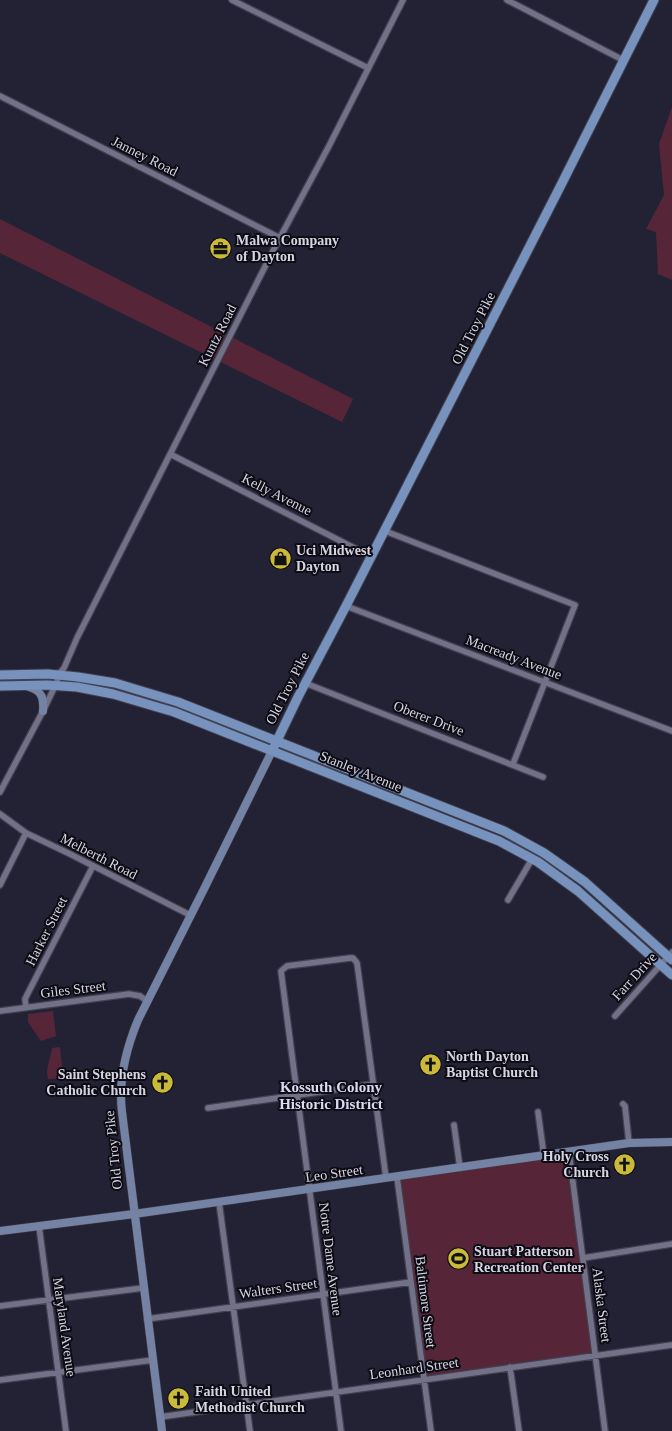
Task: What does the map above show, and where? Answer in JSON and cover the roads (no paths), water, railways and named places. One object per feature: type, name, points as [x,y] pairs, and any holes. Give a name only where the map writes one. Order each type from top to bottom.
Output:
[{"type":"main road","name":"Old Troy Pike","points":[[162,1431],[121,1106],[122,1072],[131,1037],[147,1001],[305,683],[372,557],[654,0]]},
{"type":"main road","name":"Stanley Avenue","points":[[0,675],[48,674],[57,681],[76,687],[113,694],[156,706],[499,840],[532,859],[578,891],[672,975]]},
{"type":"main road","name":"Stanley Avenue","points":[[0,686],[57,681],[78,676],[116,683],[178,702],[465,814],[512,835],[544,853],[585,882],[671,956]]},
{"type":"main road","points":[[22,685],[37,690],[41,694],[44,704],[43,711]]},
{"type":"main road","name":"Leo Street","points":[[0,1231],[134,1214],[629,1144],[672,1142]]},
{"type":"street","points":[[232,0],[368,68]]},
{"type":"street","name":"Kuntz Road","points":[[0,792],[43,711],[77,638],[170,454],[403,0]]},
{"type":"street","points":[[507,0],[623,60]]},
{"type":"street","name":"Janney Road","points":[[0,96],[280,238]]},
{"type":"street","name":"Kelly Avenue","points":[[170,454],[372,557]]},
{"type":"street","points":[[385,531],[575,605],[513,764]]},
{"type":"street","name":"Macready Avenue","points":[[346,606],[672,731]]},
{"type":"street","name":"Oberer Drive","points":[[305,683],[543,777]]},
{"type":"street","name":"Melberth Road","points":[[0,814],[26,833],[190,915]]},
{"type":"street","points":[[0,885],[26,833]]},
{"type":"street","points":[[508,900],[532,859]]},
{"type":"street","name":"Harker Street","points":[[26,1007],[25,999],[93,866]]},
{"type":"street","name":"Farr Drive","points":[[615,1016],[660,965],[671,956]]},
{"type":"street","name":"Notre Dame Avenue","points":[[341,1431],[281,971],[287,966],[350,958],[356,960],[374,1084]]},
{"type":"street","name":"Giles Street","points":[[0,1011],[129,994],[140,996],[147,1001]]},
{"type":"street","points":[[208,1108],[374,1084],[386,1178]]},
{"type":"street","points":[[623,1104],[625,1106],[629,1144]]},
{"type":"street","points":[[538,1112],[544,1156]]},
{"type":"street","points":[[454,1125],[460,1168]]},
{"type":"street","name":"Alaska Street","points":[[569,1152],[605,1431]]},
{"type":"street","name":"Baltimore Street","points":[[397,1177],[431,1431]]},
{"type":"street","points":[[219,1202],[250,1431]]},
{"type":"street","name":"Maryland Avenue","points":[[39,1226],[66,1431]]},
{"type":"street","points":[[583,1258],[672,1244]]},
{"type":"street","name":"Walters Street","points":[[148,1319],[411,1282]]},
{"type":"street","points":[[0,1306],[143,1288]]},
{"type":"street","name":"Leonhard Street","points":[[160,1417],[672,1345]]},
{"type":"street","points":[[0,1380],[153,1360]]},
{"type":"street","points":[[510,1368],[519,1431]]},
{"type":"place","name":"Malwa Company of Dayton","points":[[220,248]]},
{"type":"place","name":"Uci Midwest Dayton","points":[[280,558]]},
{"type":"place","name":"North Dayton Baptist Church","points":[[430,1064]]},
{"type":"place","name":"Saint Stephens Catholic Church","points":[[162,1082]]},
{"type":"place","name":"Holy Cross Church","points":[[625,1164]]},
{"type":"place","name":"Stuart Patterson Recreation Center","points":[[458,1259]]},
{"type":"place","name":"Faith United Methodist Church","points":[[179,1399]]},
{"type":"district","name":"Kossuth Colony Historic District","points":[[331,1096]]}]
